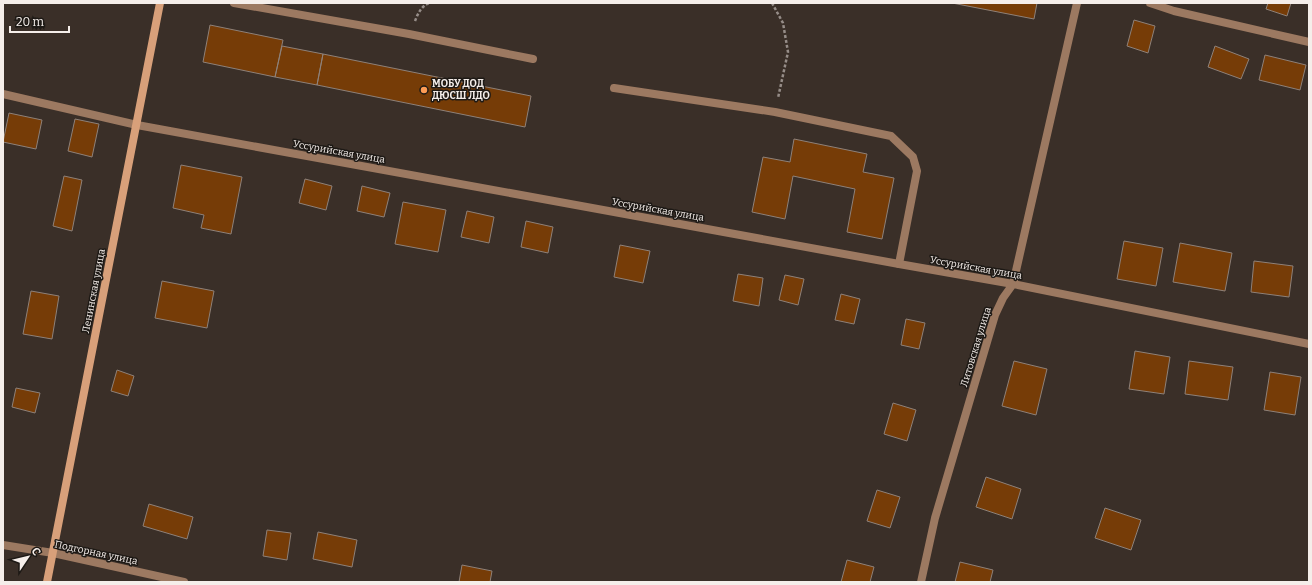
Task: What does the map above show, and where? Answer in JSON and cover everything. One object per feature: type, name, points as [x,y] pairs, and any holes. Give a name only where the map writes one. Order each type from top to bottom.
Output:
[{"type":"main road","name":"Ленинская улица","points":[[47,582],[160,3]]},
{"type":"street","points":[[234,3],[409,34],[533,59]]},
{"type":"street","name":"Литовская улица","points":[[921,582],[935,518],[995,315],[1003,298],[1013,284],[1077,3]]},
{"type":"street","points":[[1150,3],[1174,11],[1309,42]]},
{"type":"street","points":[[614,88],[775,112],[890,136],[913,157],[918,171],[899,264]]},
{"type":"street","name":"Уссурийская улица","points":[[3,94],[137,125],[1013,284],[1309,344]]},
{"type":"street","name":"Подгорная улица","points":[[3,545],[184,582]]},
{"type":"path","points":[[409,34],[418,13],[425,4],[430,3]]},
{"type":"path","points":[[772,3],[783,23],[788,52],[775,112]]},
{"type":"building","points":[[952,3],[1037,3],[1034,19]]},
{"type":"building","points":[[1268,3],[1291,3],[1287,16],[1266,9]]},
{"type":"building","points":[[1134,20],[1155,26],[1148,53],[1127,46]]},
{"type":"building","points":[[210,25],[283,40],[275,77],[203,62]]},
{"type":"building","points":[[282,46],[323,54],[317,85],[275,77]]},
{"type":"building","points":[[1215,46],[1249,59],[1241,79],[1208,67]]},
{"type":"building","name":"МОБУ ДОД ДЮСШ ЛДО","points":[[323,54],[531,96],[525,127],[317,85]]},
{"type":"building","points":[[1265,55],[1306,65],[1300,90],[1259,80]]},
{"type":"building","points":[[9,113],[42,120],[36,149],[3,142]]},
{"type":"building","points":[[75,119],[99,124],[92,157],[68,151]]},
{"type":"building","points":[[794,139],[867,154],[863,172],[894,178],[882,239],[847,232],[855,189],[793,176],[785,219],[752,212],[763,157],[790,162]]},
{"type":"building","points":[[181,165],[242,177],[231,234],[201,228],[204,215],[173,208]]},
{"type":"building","points":[[64,176],[82,180],[72,231],[53,226]]},
{"type":"building","points":[[305,179],[332,186],[326,210],[299,203]]},
{"type":"building","points":[[362,186],[390,193],[384,217],[357,211]]},
{"type":"building","points":[[403,202],[446,210],[438,252],[395,244]]},
{"type":"building","points":[[467,211],[494,217],[489,243],[461,237]]},
{"type":"building","points":[[526,221],[553,227],[548,253],[521,247]]},
{"type":"building","points":[[1124,241],[1163,248],[1156,286],[1117,279]]},
{"type":"building","points":[[1180,243],[1232,253],[1225,291],[1173,282]]},
{"type":"building","points":[[620,245],[650,251],[643,283],[614,277]]},
{"type":"building","points":[[1254,261],[1293,266],[1289,297],[1251,292]]},
{"type":"building","points":[[738,274],[763,278],[759,306],[733,301]]},
{"type":"building","points":[[785,275],[804,279],[798,305],[779,300]]},
{"type":"building","points":[[162,281],[214,291],[207,328],[155,318]]},
{"type":"building","points":[[31,291],[59,296],[52,339],[23,334]]},
{"type":"building","points":[[841,294],[860,299],[854,324],[835,320]]},
{"type":"building","points":[[906,319],[925,323],[919,349],[901,345]]},
{"type":"building","points":[[1135,351],[1170,357],[1164,394],[1129,389]]},
{"type":"building","points":[[1014,361],[1047,369],[1036,415],[1002,406]]},
{"type":"building","points":[[1189,361],[1233,367],[1228,400],[1185,394]]},
{"type":"building","points":[[117,370],[134,376],[128,396],[111,391]]},
{"type":"building","points":[[1270,372],[1301,377],[1295,415],[1264,410]]},
{"type":"building","points":[[16,388],[40,393],[35,413],[12,407]]},
{"type":"building","points":[[893,403],[916,410],[907,441],[884,434]]},
{"type":"building","points":[[986,477],[1021,489],[1012,519],[976,507]]},
{"type":"building","points":[[877,490],[900,497],[890,528],[867,521]]},
{"type":"building","points":[[149,504],[193,517],[187,539],[143,526]]},
{"type":"building","points":[[1105,508],[1141,520],[1131,550],[1095,538]]},
{"type":"building","points":[[267,530],[291,533],[287,560],[263,556]]},
{"type":"building","points":[[318,532],[357,540],[352,567],[313,559]]},
{"type":"building","points":[[847,560],[874,567],[870,582],[841,582]]},
{"type":"building","points":[[960,562],[993,570],[990,582],[955,582]]},
{"type":"building","points":[[462,565],[492,571],[490,582],[459,582]]},
{"type":"place","name":"МОБУ ДОД ДЮСШ ЛДО","points":[[424,90]]}]
